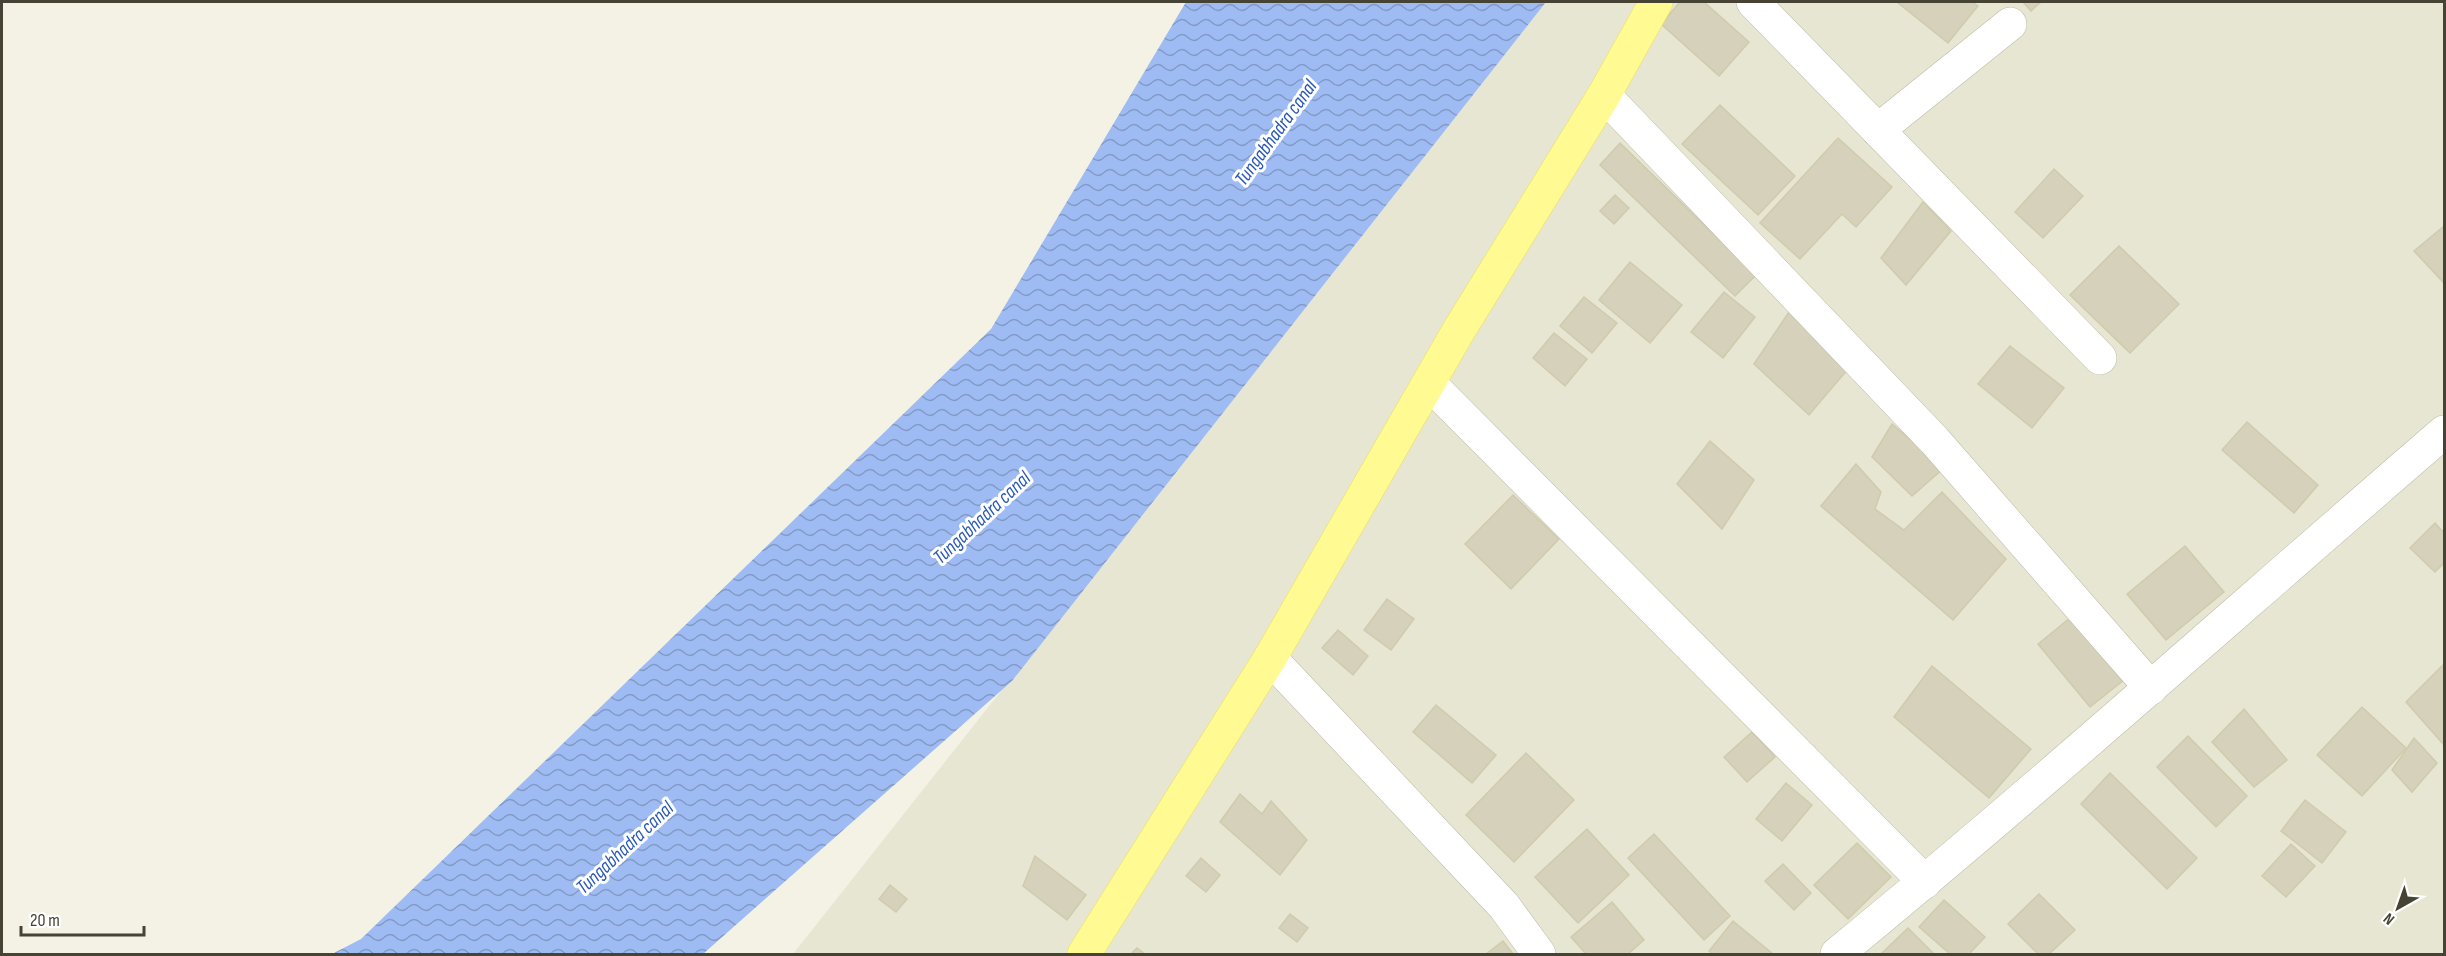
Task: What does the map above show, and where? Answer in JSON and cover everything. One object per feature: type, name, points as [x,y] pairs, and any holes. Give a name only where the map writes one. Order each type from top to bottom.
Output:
[{"type":"main road","points":[[1084,954],[1270,658],[1458,330],[1604,95],[1656,2]]},
{"type":"street","points":[[1753,2],[2100,358]]},
{"type":"street","points":[[1878,130],[2010,24]]},
{"type":"street","points":[[1604,95],[1935,441],[2151,688]]},
{"type":"street","points":[[1429,383],[1925,882]]},
{"type":"street","points":[[1837,954],[1925,882],[2151,688],[2445,432]]},
{"type":"street","points":[[1270,658],[1504,906],[1539,954]]},
{"type":"shaded area","points":[[1546,2],[2444,2],[2444,954],[793,954]]},
{"type":"water","name":"Tungabhadra canal","points":[[1186,2],[1546,2],[1012,681],[703,954],[332,954],[361,939],[991,329]]},
{"type":"building","points":[[1680,2],[1704,2],[1749,42],[1719,76],[1661,24]]},
{"type":"building","points":[[1897,2],[1972,2],[1978,6],[1948,43]]},
{"type":"building","points":[[2023,2],[2041,2],[2031,11]]},
{"type":"building","points":[[1720,105],[1795,176],[1758,215],[1682,144]]},
{"type":"building","points":[[1838,138],[1892,187],[1856,227],[1842,214],[1800,259],[1760,223]]},
{"type":"building","points":[[1620,143],[1756,275],[1735,296],[1600,165]]},
{"type":"building","points":[[2054,169],[2083,196],[2043,238],[2015,212]]},
{"type":"building","points":[[1615,195],[1629,208],[1614,224],[1600,211]]},
{"type":"building","points":[[1923,202],[1951,231],[1906,285],[1881,258]]},
{"type":"building","points":[[2444,226],[2444,283],[2414,251]]},
{"type":"building","points":[[2119,246],[2179,304],[2130,353],[2070,295]]},
{"type":"building","points":[[1630,262],[1682,305],[1650,343],[1599,300]]},
{"type":"building","points":[[1724,292],[1755,317],[1723,358],[1691,332]]},
{"type":"building","points":[[1584,297],[1617,323],[1592,353],[1560,326]]},
{"type":"building","points":[[1791,309],[1848,369],[1809,415],[1754,364]]},
{"type":"building","points":[[1554,333],[1587,359],[1565,386],[1533,358]]},
{"type":"building","points":[[2010,346],[2064,388],[2032,428],[1978,384]]},
{"type":"building","points":[[2247,422],[2318,485],[2294,513],[2222,450]]},
{"type":"building","points":[[1892,424],[1944,468],[1912,496],[1872,457]]},
{"type":"building","points":[[1710,441],[1754,480],[1722,529],[1677,484]]},
{"type":"building","points":[[1856,464],[1881,492],[1875,509],[1904,530],[1942,492],[2006,559],[1953,620],[1821,506]]},
{"type":"building","points":[[1513,495],[1559,539],[1511,589],[1465,544]]},
{"type":"building","points":[[2435,523],[2444,533],[2444,563],[2435,572],[2410,548]]},
{"type":"building","points":[[2185,546],[2224,592],[2166,640],[2127,594]]},
{"type":"building","points":[[1387,599],[1414,619],[1391,650],[1364,630]]},
{"type":"building","points":[[2081,609],[2134,672],[2090,707],[2038,644]]},
{"type":"building","points":[[1338,630],[1368,656],[1353,675],[1322,648]]},
{"type":"building","points":[[2444,664],[2444,745],[2406,702]]},
{"type":"building","points":[[1932,666],[2031,749],[1989,798],[1894,717]]},
{"type":"building","points":[[1436,705],[1496,755],[1472,783],[1413,732]]},
{"type":"building","points":[[2362,707],[2406,748],[2362,796],[2317,755]]},
{"type":"building","points":[[2244,709],[2287,760],[2254,787],[2212,742]]},
{"type":"building","points":[[1752,732],[1775,757],[1747,782],[1724,757]]},
{"type":"building","points":[[2188,736],[2247,796],[2216,827],[2157,767]]},
{"type":"building","points":[[2414,738],[2437,763],[2412,792],[2392,770]]},
{"type":"building","points":[[1526,753],[1574,800],[1514,862],[1466,815]]},
{"type":"building","points":[[2110,773],[2197,858],[2167,889],[2081,804]]},
{"type":"building","points":[[1786,783],[1812,805],[1782,841],[1756,819]]},
{"type":"building","points":[[1240,794],[1262,814],[1271,801],[1307,840],[1280,875],[1220,822]]},
{"type":"building","points":[[2305,800],[2346,832],[2322,863],[2281,831]]},
{"type":"building","points":[[1587,829],[1629,875],[1578,923],[1535,877]]},
{"type":"building","points":[[1654,834],[1730,916],[1704,940],[1628,858]]},
{"type":"building","points":[[1857,843],[1891,877],[1848,919],[1814,885]]},
{"type":"building","points":[[2291,844],[2315,866],[2286,897],[2262,876]]},
{"type":"building","points":[[1035,856],[1086,895],[1067,920],[1023,886]]},
{"type":"building","points":[[1201,858],[1220,875],[1206,892],[1186,876]]},
{"type":"building","points":[[1783,864],[1811,893],[1794,910],[1765,881]]},
{"type":"building","points":[[890,885],[907,899],[896,912],[879,899]]},
{"type":"building","points":[[2039,894],[2075,930],[2049,954],[2038,954],[2008,924]]},
{"type":"building","points":[[1944,900],[1985,937],[1969,954],[1950,954],[1919,927]]},
{"type":"building","points":[[1612,902],[1644,940],[1628,954],[1586,954],[1571,937]]},
{"type":"building","points":[[1290,914],[1308,928],[1297,942],[1279,928]]},
{"type":"building","points":[[1733,921],[1773,954],[1713,954],[1709,951]]},
{"type":"building","points":[[1908,928],[1934,954],[1881,954]]},
{"type":"building","points":[[1503,941],[1513,954],[1486,954]]},
{"type":"building","points":[[1137,948],[1145,954],[1131,954]]}]
